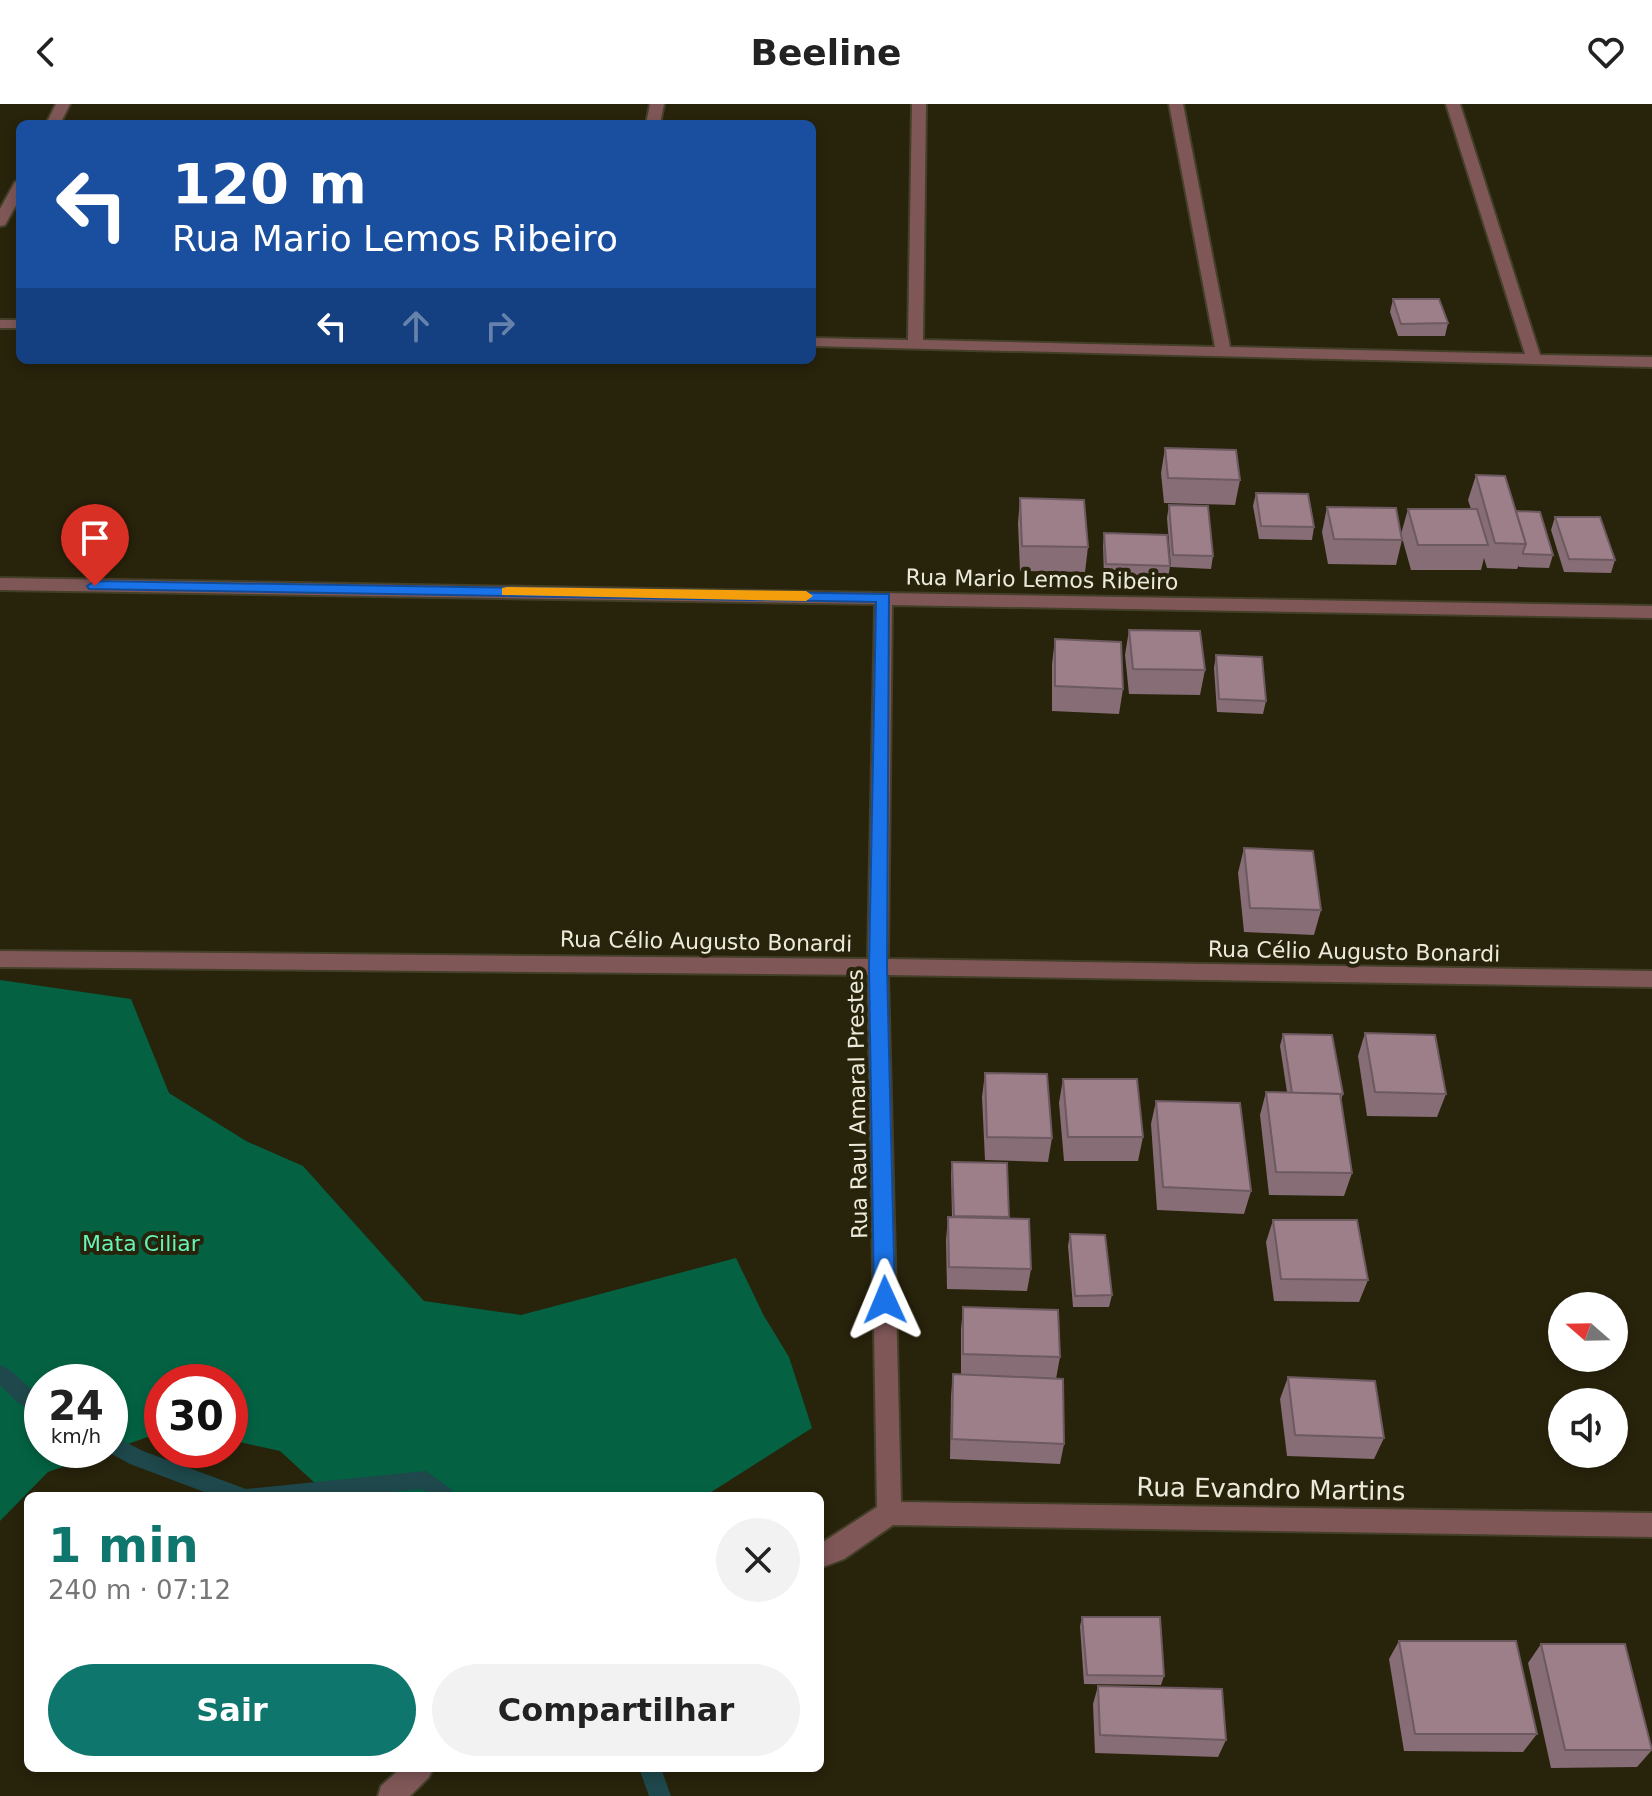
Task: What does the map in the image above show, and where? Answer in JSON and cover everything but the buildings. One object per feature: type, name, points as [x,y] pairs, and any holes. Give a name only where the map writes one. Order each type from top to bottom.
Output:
[{"type":"street","points":[[915,345],[919,104]]},
{"type":"street","points":[[1176,104],[1223,352]]},
{"type":"street","points":[[1453,104],[1534,359]]},
{"type":"street","points":[[0,222],[16,192]]},
{"type":"street","points":[[816,342],[1652,362]]},
{"type":"street","name":"Rua Mario Lemos Ribeiro","points":[[0,584],[1652,612]]},
{"type":"street","name":"Rua Raul Amaral Prestes","points":[[884,597],[878,967],[889,1513]]},
{"type":"street","name":"Rua Célio Augusto Bonardi","points":[[0,959],[878,967],[1652,979]]},
{"type":"street","points":[[824,1555],[835,1551],[889,1513]]},
{"type":"street","name":"Rua Evandro Martins","points":[[889,1513],[1652,1525]]},
{"type":"street","points":[[391,1796],[416,1772]]},
{"type":"green space","name":"Mata Ciliar","points":[[0,980],[131,999],[169,1093],[246,1141],[303,1166],[424,1301],[521,1315],[736,1258],[764,1316],[789,1357],[812,1428],[711,1492],[325,1492],[280,1451],[248,1444],[248,1364],[144,1364],[144,1438],[128,1444],[128,1364],[24,1364],[24,1468],[59,1468],[48,1472],[28,1492],[24,1492],[24,1496],[0,1521]]},
{"type":"waterway","points":[[0,1373],[24,1396]]},
{"type":"waterway","points":[[128,1453],[229,1492]]},
{"type":"waterway","points":[[295,1492],[426,1480],[440,1492]]},
{"type":"waterway","points":[[651,1772],[660,1796]]},
{"type":"slow traffic","points":[[507,592],[806,596]]},
{"type":"route","points":[[95,586],[884,597],[878,967],[885,1300]]}]
